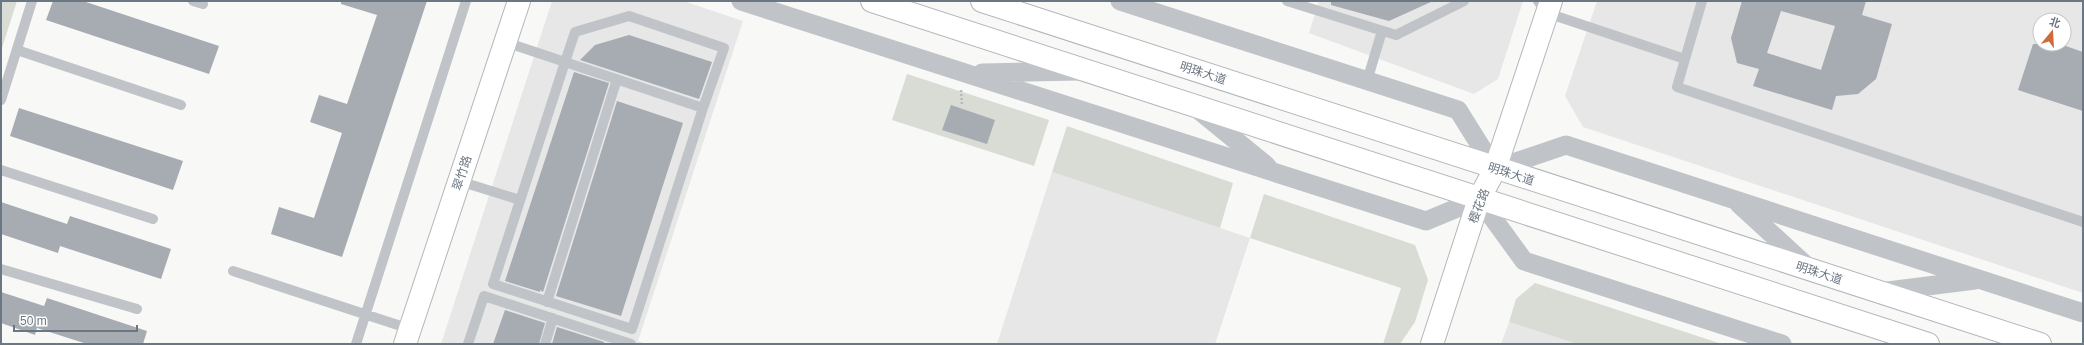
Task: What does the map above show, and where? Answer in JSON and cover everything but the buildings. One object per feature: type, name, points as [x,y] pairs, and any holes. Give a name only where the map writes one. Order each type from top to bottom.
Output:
[{"type":"main road","name":"翠竹路","points":[[407,336],[519,1]]},
{"type":"main road","points":[[872,1],[1928,344]]},
{"type":"main road","name":"明珠大道","points":[[990,1],[1495,169],[2040,344]]},
{"type":"main road","name":"樱花路","points":[[1432,344],[1479,199],[1495,169],[1546,5]]},
{"type":"main road","points":[[1319,147],[1341,145],[1345,131],[1331,115]]},
{"type":"main road","points":[[1676,263],[1665,248],[1669,237],[1688,231]]},
{"type":"street","points":[[741,1],[1426,221],[1479,199],[1524,261],[1782,344]]},
{"type":"street","points":[[1120,1],[1458,110],[1495,169],[1566,145],[2083,313]]},
{"type":"street","points":[[966,74],[1085,71]]},
{"type":"street","points":[[1193,106],[1276,173]]},
{"type":"street","points":[[1735,200],[1812,271]]},
{"type":"street","points":[[1879,292],[1980,279]]},
{"type":"lane","points":[[1,100],[32,1]]},
{"type":"lane","points":[[193,1],[203,4]]},
{"type":"lane","points":[[356,344],[466,1]]},
{"type":"lane","points":[[1287,1],[1396,35],[1464,1]]},
{"type":"lane","points":[[1702,1],[1677,87],[2083,222]]},
{"type":"lane","points":[[1546,5],[1685,59]]},
{"type":"lane","points":[[629,16],[724,48],[703,108],[632,329],[493,284],[564,62],[575,32],[629,16]]},
{"type":"lane","points":[[1367,81],[1382,31]]},
{"type":"lane","points":[[505,42],[703,108]]},
{"type":"lane","points":[[16,50],[181,104]]},
{"type":"lane","points":[[546,302],[618,80]]},
{"type":"lane","points":[[1,170],[153,219]]},
{"type":"lane","points":[[459,181],[520,200]]},
{"type":"lane","points":[[1,269],[136,309]]},
{"type":"lane","points":[[233,272],[366,313],[407,336]]},
{"type":"lane","points":[[468,344],[484,296],[631,344]]},
{"type":"lane","points":[[545,344],[553,318]]},
{"type":"shaded area","points":[[1,1],[17,1],[1,51]]},
{"type":"shaded area","points":[[552,1],[683,1],[743,21],[638,341],[647,344],[441,344]]},
{"type":"shaded area","points":[[1319,1],[1523,1],[1498,79],[1474,94],[1309,33]]},
{"type":"shaded area","points":[[1597,1],[2083,1],[2083,293],[1583,127],[1565,96]]},
{"type":"shaded area","points":[[907,74],[1049,120],[1034,166],[892,120]]},
{"type":"shaded area","points":[[1067,126],[1233,183],[1220,228],[1052,172]]},
{"type":"shaded area","points":[[1052,172],[1250,238],[1215,344],[997,344]]},
{"type":"shaded area","points":[[1264,194],[1415,245],[1428,280],[1415,322],[1400,344],[1383,344],[1401,288],[1250,238]]},
{"type":"shaded area","points":[[1535,283],[1722,344],[1577,344],[1509,322],[1516,299]]},
{"type":"shaded area","points":[[1509,322],[1577,344],[1501,344]]}]
